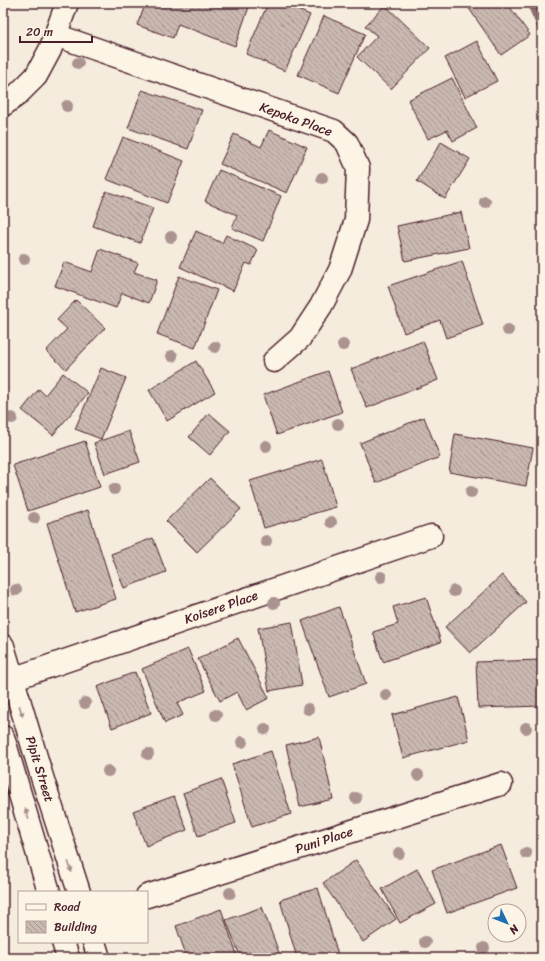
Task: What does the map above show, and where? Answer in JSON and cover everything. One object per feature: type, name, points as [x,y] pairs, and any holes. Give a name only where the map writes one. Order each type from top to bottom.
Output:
[{"type":"street","points":[[3,105],[17,95],[36,76],[50,50],[67,3]]},
{"type":"street","name":"Kepoka Place","points":[[55,35],[334,131],[347,143],[358,168],[356,220],[340,270],[321,306],[300,338],[274,361]]},
{"type":"street","name":"Koisere Place","points":[[12,679],[431,536]]},
{"type":"street","name":"Pipit Street","points":[[3,646],[79,891]]},
{"type":"street","name":"Pipit Street","points":[[3,737],[49,891]]},
{"type":"street","name":"Puni Place","points":[[148,896],[501,784]]},
{"type":"street","points":[[63,943],[68,958]]},
{"type":"street","points":[[94,943],[99,958]]},
{"type":"building","points":[[146,3],[237,3],[249,7],[235,46],[178,24],[173,38],[137,25]]},
{"type":"building","points":[[268,3],[281,3],[310,15],[285,71],[246,54]]},
{"type":"building","points":[[473,3],[507,3],[530,35],[501,55],[468,7]]},
{"type":"building","points":[[385,5],[430,48],[391,89],[357,57],[377,36],[365,26]]},
{"type":"building","points":[[324,16],[365,34],[339,93],[298,75]]},
{"type":"building","points":[[477,41],[497,81],[465,97],[445,58]]},
{"type":"building","points":[[452,78],[477,128],[453,141],[447,130],[428,139],[408,100]]},
{"type":"building","points":[[142,90],[202,110],[188,149],[128,128]]},
{"type":"building","points":[[269,130],[307,147],[287,193],[220,164],[234,134],[261,147]]},
{"type":"building","points":[[123,137],[184,161],[167,203],[106,179]]},
{"type":"building","points":[[441,142],[470,159],[445,199],[417,181]]},
{"type":"building","points":[[219,170],[281,196],[263,241],[232,228],[237,215],[205,201]]},
{"type":"building","points":[[106,191],[153,208],[140,243],[93,226]]},
{"type":"building","points":[[461,212],[469,248],[405,261],[397,226]]},
{"type":"building","points":[[196,231],[222,243],[226,235],[258,250],[251,265],[246,263],[233,291],[180,267]]},
{"type":"building","points":[[100,249],[138,263],[134,272],[157,280],[149,303],[122,293],[116,308],[55,286],[64,262],[92,272]]},
{"type":"building","points":[[462,261],[483,325],[446,338],[440,320],[404,333],[388,286]]},
{"type":"building","points":[[179,276],[217,290],[195,348],[157,334]]},
{"type":"building","points":[[76,300],[105,328],[66,369],[46,351],[67,329],[57,320]]},
{"type":"building","points":[[423,341],[438,380],[367,408],[351,369]]},
{"type":"building","points":[[196,361],[215,392],[167,421],[149,390]]},
{"type":"building","points":[[101,368],[126,378],[101,439],[75,429]]},
{"type":"building","points":[[328,371],[342,412],[277,435],[263,395]]},
{"type":"building","points":[[63,373],[88,393],[53,435],[22,410],[39,389],[45,395]]},
{"type":"building","points":[[209,413],[230,431],[210,455],[189,437]]},
{"type":"building","points":[[424,417],[440,457],[376,483],[360,443]]},
{"type":"building","points":[[129,431],[140,462],[105,474],[94,443]]},
{"type":"building","points":[[455,434],[533,448],[526,486],[449,472]]},
{"type":"building","points":[[85,441],[100,487],[28,511],[13,465]]},
{"type":"building","points":[[322,459],[336,507],[264,528],[250,481]]},
{"type":"building","points":[[210,478],[241,509],[197,552],[166,521]]},
{"type":"building","points":[[88,510],[116,599],[75,612],[47,523]]},
{"type":"building","points":[[153,538],[166,572],[124,588],[111,554]]},
{"type":"building","points":[[502,575],[526,602],[470,653],[445,627]]},
{"type":"building","points":[[426,597],[441,642],[383,662],[373,632],[398,624],[393,607]]},
{"type":"building","points":[[339,607],[366,684],[329,697],[302,621]]},
{"type":"building","points":[[292,622],[302,685],[269,691],[258,628]]},
{"type":"building","points":[[238,638],[269,698],[246,710],[237,692],[220,701],[198,659]]},
{"type":"building","points":[[188,649],[206,691],[177,703],[183,715],[165,723],[142,669]]},
{"type":"building","points":[[542,660],[542,706],[478,708],[476,662]]},
{"type":"building","points":[[135,672],[151,713],[112,728],[97,687]]},
{"type":"building","points":[[458,697],[469,740],[403,758],[392,715]]},
{"type":"building","points":[[319,737],[333,799],[300,807],[286,745]]},
{"type":"building","points":[[271,751],[291,814],[252,827],[232,764]]},
{"type":"building","points":[[221,779],[236,823],[198,836],[183,793]]},
{"type":"building","points":[[174,796],[187,830],[146,846],[133,811]]},
{"type":"building","points":[[501,845],[517,888],[447,913],[432,870]]},
{"type":"building","points":[[356,860],[396,919],[363,942],[323,883]]},
{"type":"building","points":[[417,869],[436,904],[400,923],[382,889]]},
{"type":"building","points":[[318,888],[339,958],[297,958],[280,900]]},
{"type":"building","points":[[262,907],[281,958],[241,958],[226,920]]},
{"type":"building","points":[[221,909],[238,958],[187,958],[176,926]]},
{"type":"waterway","points":[[530,3],[542,30]]}]
